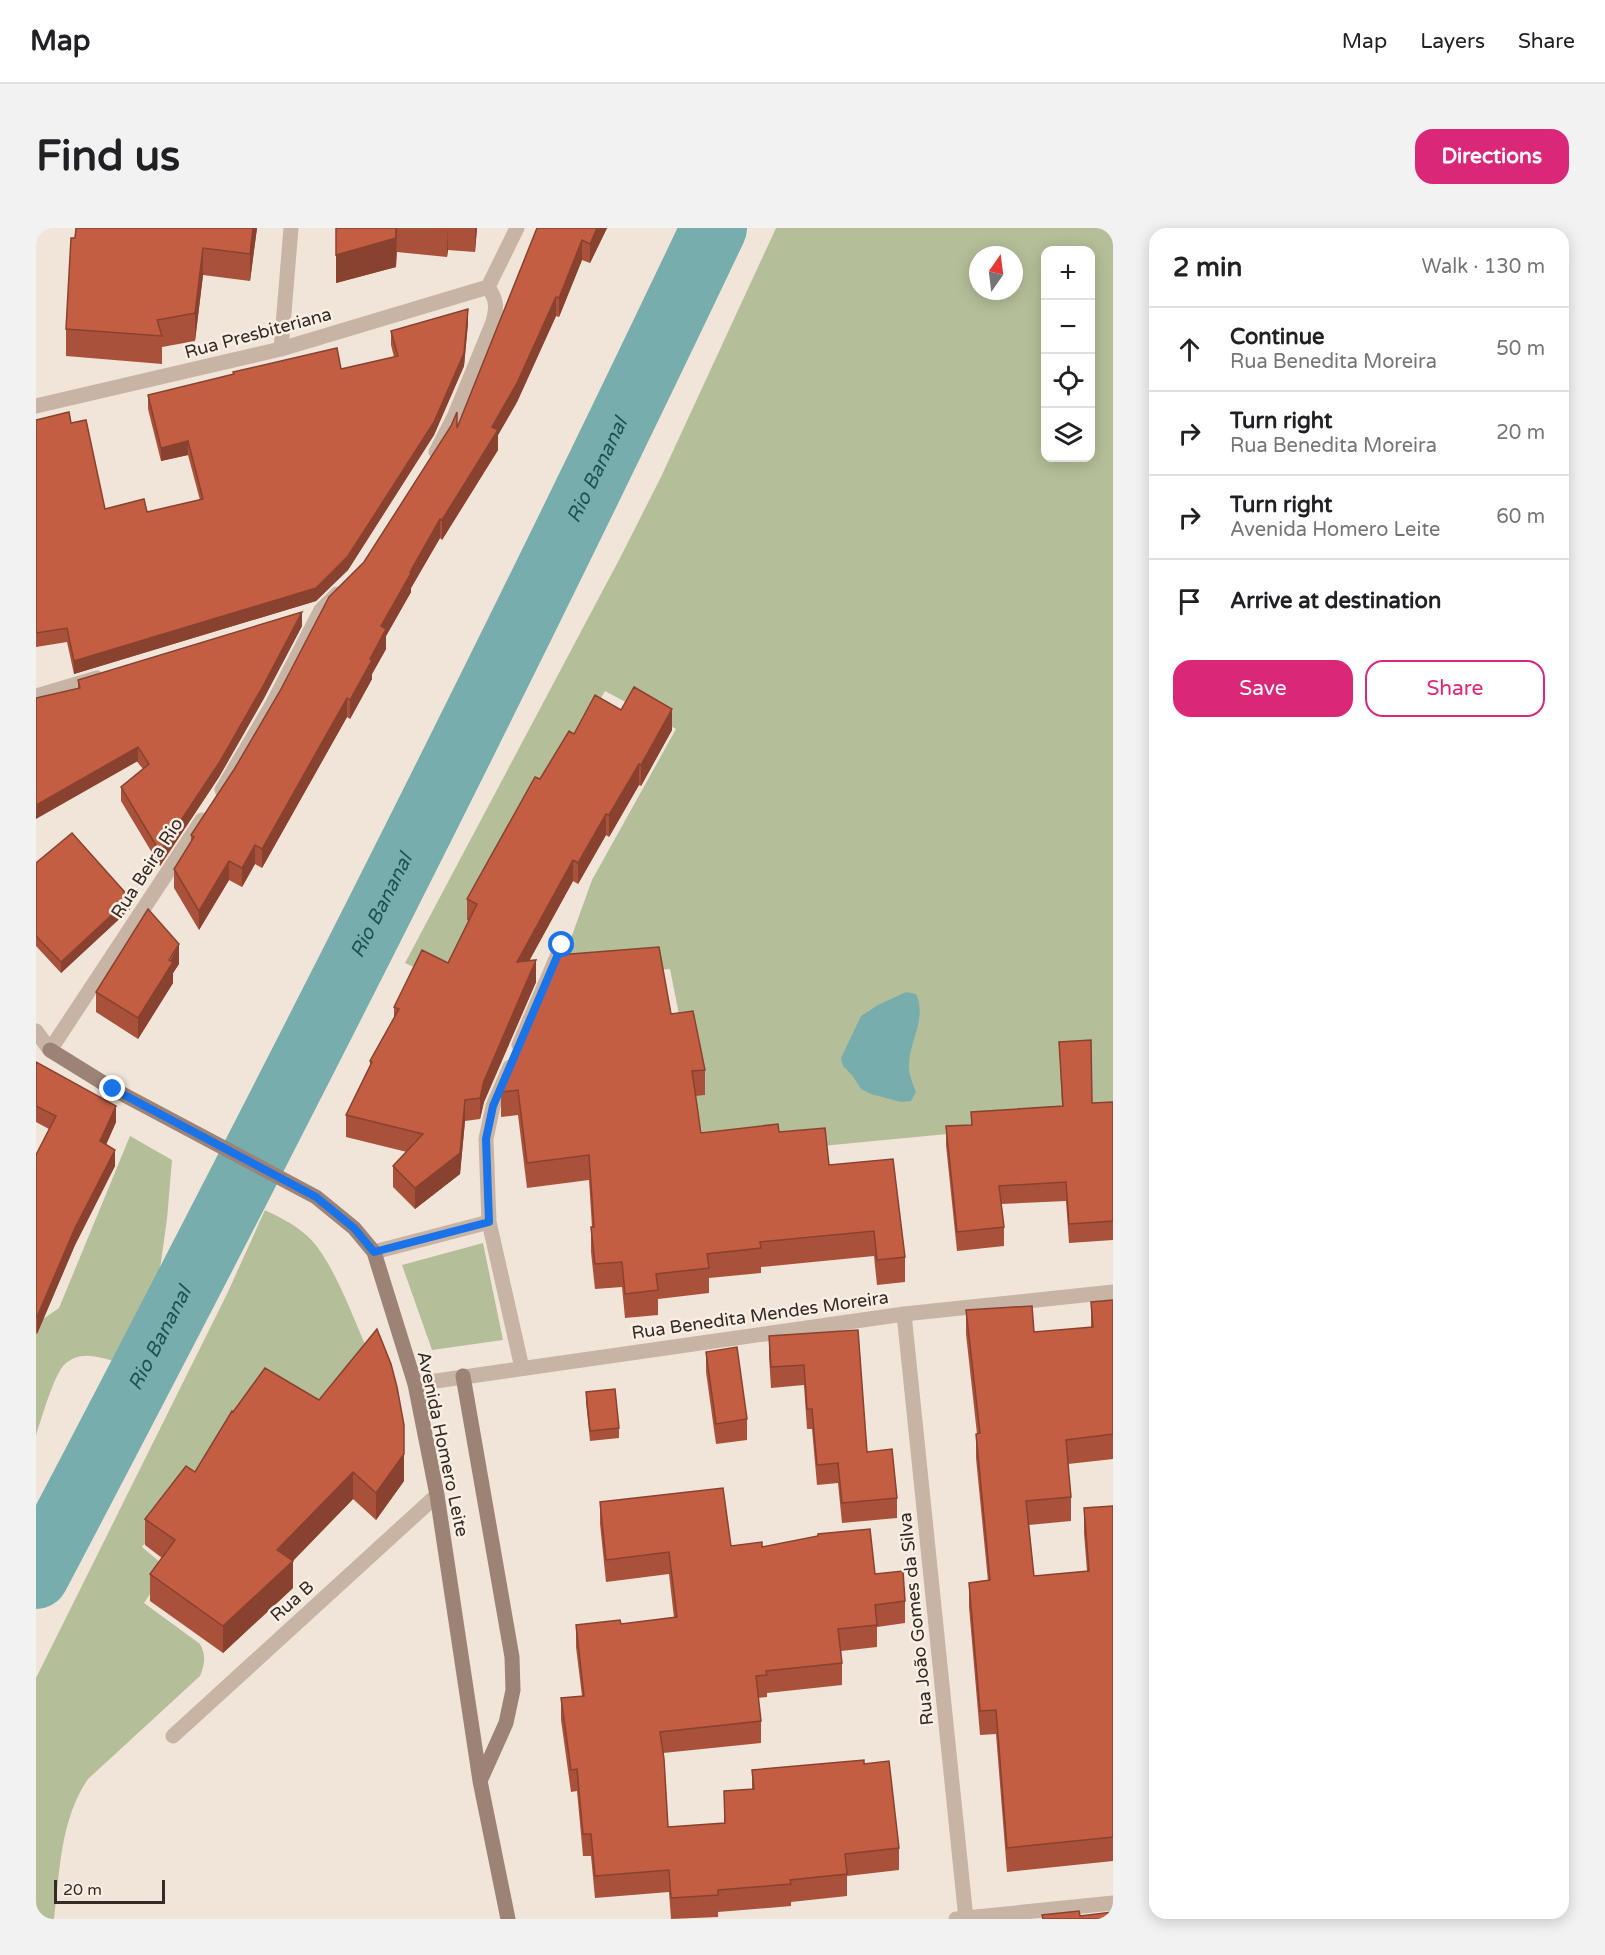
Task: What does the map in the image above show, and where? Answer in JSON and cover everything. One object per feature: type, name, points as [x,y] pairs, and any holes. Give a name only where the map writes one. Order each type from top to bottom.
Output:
[{"type":"street","points":[[281,350],[291,228]]},
{"type":"street","points":[[425,469],[454,417],[493,322],[497,307],[495,297],[488,287],[517,228]]},
{"type":"street","name":"Rua Presbiteriana","points":[[36,406],[281,350],[488,287]]},
{"type":"street","points":[[298,617],[321,610],[349,582]]},
{"type":"street","name":"Rua Beira Rio","points":[[50,1050],[211,806],[272,705],[321,610]]},
{"type":"street","points":[[36,696],[116,672]]},
{"type":"street","points":[[522,1368],[489,1222],[486,1139],[493,1106],[562,945]]},
{"type":"street","points":[[36,1031],[50,1050]]},
{"type":"street","name":"Avenida Homero Leite","points":[[50,1050],[113,1089],[316,1197],[354,1228],[374,1252],[415,1384],[437,1495],[480,1781],[507,1919]]},
{"type":"street","points":[[374,1252],[489,1222]]},
{"type":"street","name":"Rua Benedita Mendes Moreira","points":[[415,1384],[904,1314],[1113,1293]]},
{"type":"street","name":"Rua João Gomes da Silva","points":[[904,1314],[963,1919]]},
{"type":"street","points":[[463,1376],[513,1668],[513,1690],[506,1723],[480,1781]]},
{"type":"street","name":"Rua B","points":[[173,1736],[437,1495]]},
{"type":"street","points":[[963,1919],[1113,1903]]},
{"type":"green space","points":[[776,228],[1113,228],[1113,1118],[707,1157],[670,969],[557,977],[592,880],[676,729],[605,691],[443,980],[405,963],[661,477]]},
{"type":"green space","points":[[130,1136],[172,1160],[167,1219],[154,1312],[147,1344],[137,1362],[125,1363],[87,1356],[76,1358],[64,1365],[48,1398],[36,1435],[36,1324],[59,1308]]},
{"type":"green space","points":[[265,1210],[296,1227],[315,1244],[333,1273],[369,1353],[316,1421],[263,1390],[142,1547],[167,1568],[144,1603],[200,1644],[204,1656],[203,1667],[200,1676],[88,1779],[72,1811],[67,1829],[60,1864],[54,1919],[36,1919],[36,1678],[227,1294]]},
{"type":"green space","points":[[483,1243],[503,1340],[432,1350],[402,1265]]},
{"type":"water","points":[[906,992],[916,994],[920,1012],[909,1064],[916,1092],[911,1101],[901,1102],[861,1089],[843,1066],[841,1058],[861,1016]]},
{"type":"building","points":[[76,228],[253,228],[250,254],[203,248],[195,313],[157,320],[162,336],[66,329],[71,238],[75,238]]},
{"type":"building","points":[[336,228],[396,228],[396,238],[336,255]]},
{"type":"building","points":[[537,228],[597,228],[590,244],[582,240],[559,298],[556,297],[517,383],[492,427],[498,430],[442,520],[440,519],[410,572],[381,626],[386,629],[350,700],[347,698],[262,849],[255,845],[242,868],[229,861],[199,911],[174,869],[194,837],[191,835],[235,768],[280,691],[329,597],[364,562],[451,426],[457,412],[457,428]]},
{"type":"building","points":[[468,309],[464,353],[434,422],[348,556],[316,588],[74,661],[67,628],[36,633],[36,420],[69,412],[71,423],[86,420],[105,509],[144,499],[147,512],[203,499],[188,441],[161,448],[148,395],[234,374],[233,372],[337,348],[341,369],[398,356],[391,331]]},
{"type":"building","points":[[302,612],[219,763],[160,852],[121,787],[149,764],[138,747],[36,805],[36,698],[80,688],[78,680]]},
{"type":"building","points":[[634,687],[672,709],[641,765],[639,764],[609,815],[606,814],[578,863],[573,860],[517,962],[536,960],[484,1081],[480,1098],[465,1100],[460,1153],[415,1188],[393,1166],[423,1134],[346,1115],[372,1062],[370,1061],[399,1009],[394,1007],[422,950],[448,963],[477,904],[467,899],[535,777],[540,779],[569,731],[574,734],[595,695],[621,710]]},
{"type":"building","points":[[72,833],[130,898],[61,962],[36,936],[36,863]]},
{"type":"building","points":[[148,909],[179,944],[169,960],[173,962],[138,1018],[96,992]]},
{"type":"building","points":[[659,947],[671,1014],[693,1011],[705,1070],[692,1071],[701,1133],[778,1124],[779,1132],[825,1128],[829,1165],[893,1159],[905,1257],[877,1260],[874,1231],[760,1242],[761,1248],[707,1254],[709,1268],[656,1274],[658,1290],[625,1294],[622,1262],[595,1264],[591,1227],[594,1227],[589,1155],[527,1163],[518,1090],[501,1092],[502,1084],[558,955]]},
{"type":"building","points":[[1091,1040],[1092,1103],[1113,1102],[1113,1221],[1069,1224],[1066,1182],[999,1186],[1004,1227],[957,1232],[946,1126],[972,1125],[971,1112],[1063,1106],[1059,1042]]},
{"type":"building","points":[[36,1062],[116,1106],[100,1141],[115,1150],[75,1228],[37,1317],[36,1155],[56,1116],[36,1106]]},
{"type":"building","points":[[1113,1300],[1113,1434],[1066,1440],[1071,1497],[1026,1501],[1034,1576],[1089,1571],[1084,1508],[1113,1506],[1113,1837],[1007,1848],[996,1710],[980,1711],[969,1583],[990,1580],[976,1434],[980,1433],[966,1310],[1032,1306],[1034,1332],[1093,1327],[1091,1302]]},
{"type":"building","points":[[377,1329],[391,1364],[397,1387],[404,1425],[404,1454],[376,1493],[353,1472],[277,1550],[293,1561],[223,1626],[150,1574],[175,1540],[145,1519],[186,1466],[195,1472],[232,1411],[265,1368],[319,1400]]},
{"type":"building","points":[[858,1330],[867,1452],[892,1449],[897,1498],[842,1503],[838,1463],[817,1465],[812,1409],[807,1409],[804,1365],[771,1367],[769,1336]]},
{"type":"building","points":[[737,1347],[747,1419],[716,1424],[706,1352]]},
{"type":"building","points":[[615,1389],[619,1428],[590,1431],[586,1392]]},
{"type":"building","points":[[723,1488],[731,1546],[762,1542],[762,1547],[818,1536],[818,1534],[870,1529],[875,1574],[903,1571],[905,1601],[875,1605],[877,1625],[838,1629],[842,1663],[766,1671],[767,1675],[756,1676],[761,1721],[660,1732],[668,1827],[725,1823],[724,1791],[754,1789],[752,1770],[864,1760],[864,1764],[889,1761],[899,1848],[845,1854],[847,1874],[790,1880],[791,1884],[718,1890],[718,1895],[671,1898],[669,1870],[595,1876],[591,1834],[583,1834],[577,1769],[571,1770],[561,1698],[584,1696],[576,1625],[620,1620],[621,1624],[677,1617],[669,1552],[606,1560],[600,1502]]},
{"type":"building","points":[[1079,1911],[1080,1916],[1113,1912],[1113,1919],[1043,1919],[1042,1915]]},
{"type":"waterway","name":"Rio Bananal","points":[[36,1576],[382,906],[550,568],[714,228]]},
{"type":"route","points":[[113,1089],[316,1197],[354,1228],[374,1252],[489,1222],[486,1139],[493,1106],[562,945]]}]
